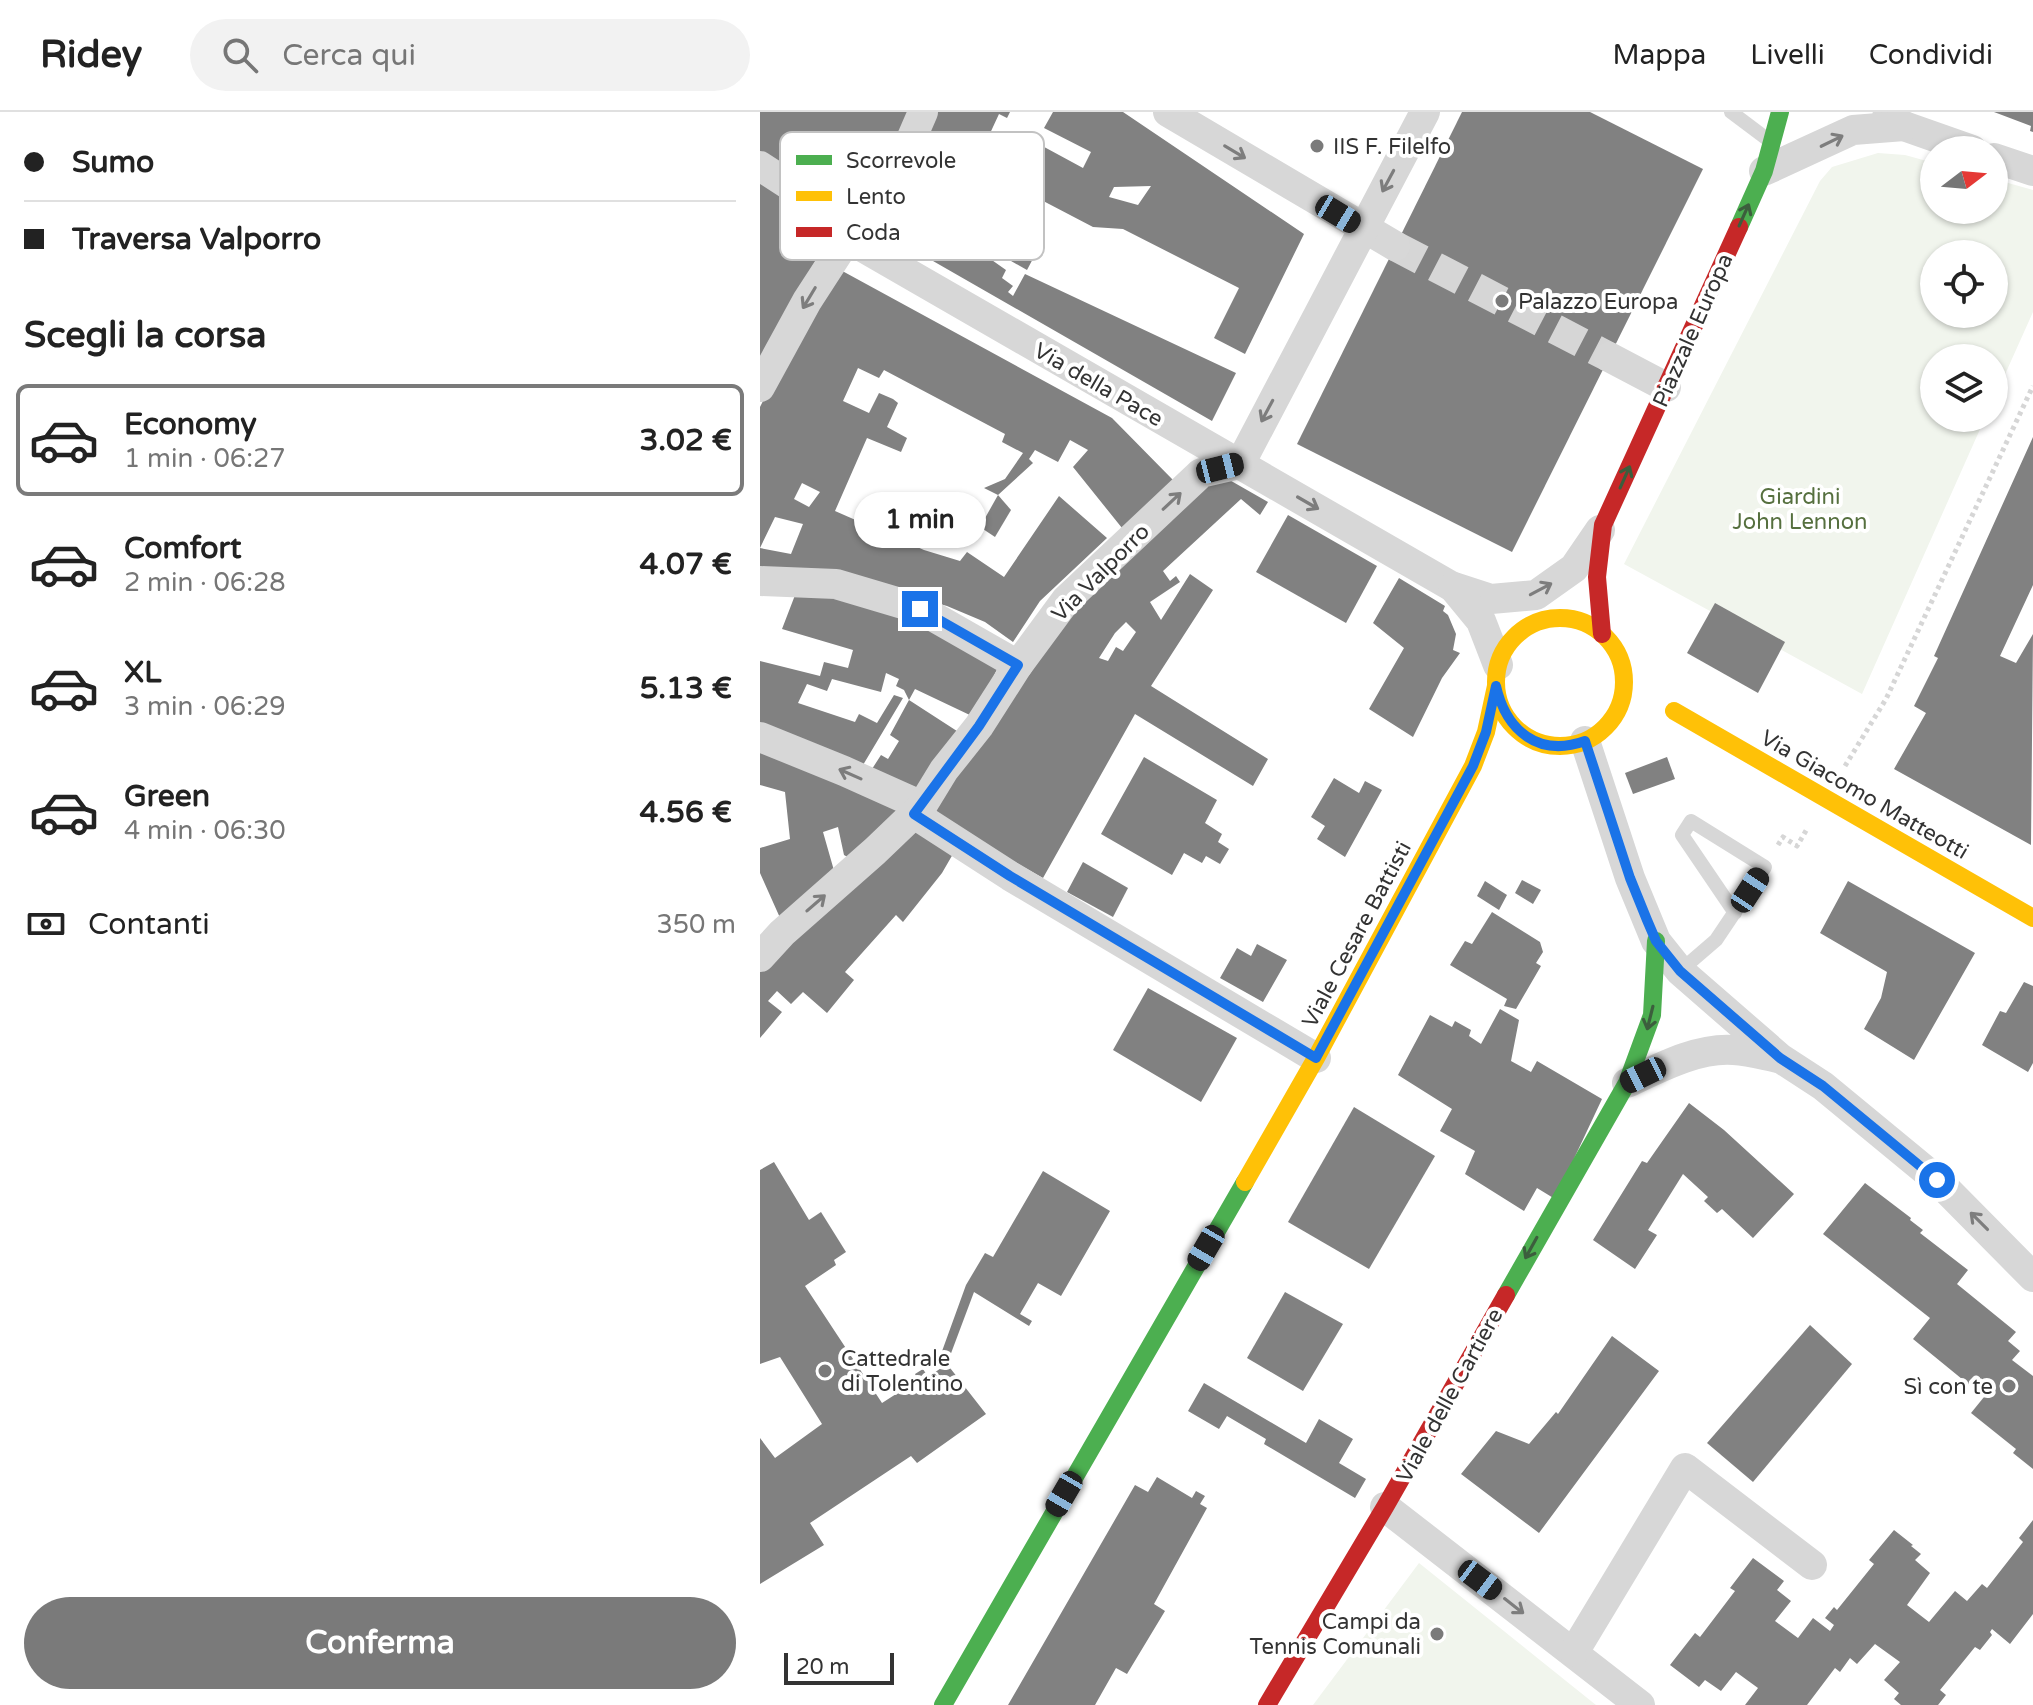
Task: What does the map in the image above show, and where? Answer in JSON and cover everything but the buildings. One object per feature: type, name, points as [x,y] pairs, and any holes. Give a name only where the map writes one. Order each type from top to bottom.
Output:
[{"type":"street","points":[[914,132],[923,112]]},
{"type":"street","points":[[1168,112],[1395,246]]},
{"type":"street","points":[[1240,464],[1425,112]]},
{"type":"street","name":"Piazzale Europa","points":[[1602,634],[1597,577],[1603,525],[1764,171],[1780,112]]},
{"type":"street","points":[[1764,171],[1853,130],[1891,119],[1935,136]]},
{"type":"street","points":[[2008,163],[2033,171]]},
{"type":"street","name":"Via della Pace","points":[[760,166],[780,179]]},
{"type":"street","points":[[763,375],[833,260]]},
{"type":"street","name":"Via della Pace","points":[[885,260],[1451,586],[1491,599],[1536,595],[1574,568],[1603,525]]},
{"type":"street","points":[[1609,357],[1666,387]]},
{"type":"street","name":"Via Valporro","points":[[760,957],[782,933],[918,810],[1066,600],[1201,473],[1240,464]]},
{"type":"street","points":[[760,581],[836,584],[920,609],[1018,665]]},
{"type":"street","name":"Via della Pace","points":[[1451,586],[1481,621],[1497,676]]},
{"type":"street","points":[[1473,766],[1542,744],[1573,745],[1606,727],[1617,711],[1623,692],[1623,671],[1616,650],[1602,634],[1584,622],[1563,618],[1541,621],[1522,630],[1507,646],[1497,676],[1500,705],[1510,722],[1525,736],[1542,744]]},
{"type":"street","points":[[1623,671],[1640,686]]},
{"type":"street","name":"Viale Cesare Battisti","points":[[943,1705],[1316,1058],[1473,766],[1486,732],[1497,676]]},
{"type":"street","name":"Via Giacomo Matteotti","points":[[1617,711],[1660,708],[1825,798],[2033,918]]},
{"type":"street","points":[[760,737],[844,771],[918,810],[1010,876],[1316,1058]]},
{"type":"street","points":[[1585,741],[1630,878],[1656,941],[1680,971],[1780,1058],[1823,1086],[1937,1180],[2033,1277]]},
{"type":"street","name":"Viale delle Cartiere","points":[[1267,1705],[1385,1507],[1627,1083],[1652,1015],[1656,941]]},
{"type":"street","points":[[1627,1083],[1659,1067],[1695,1055],[1732,1049],[1780,1058]]},
{"type":"street","points":[[1574,1652],[1685,1468],[1812,1565]]},
{"type":"street","points":[[1385,1507],[1640,1705]]},
{"type":"lane","points":[[1731,112],[1771,142]]},
{"type":"lane","points":[[1680,971],[1716,940],[1735,913],[1765,867],[1691,821],[1682,835],[1735,913]]},
{"type":"path","points":[[1825,798],[1886,699],[2033,386]]},
{"type":"path","points":[[1783,837],[1797,846],[1809,825]]},
{"type":"green space","name":"Giardini John Lennon","points":[[1878,153],[1920,159],[1920,224],[2008,224],[2008,183],[2033,190],[2033,312],[2008,368],[2008,344],[1920,344],[1920,432],[1979,432],[1862,694],[1624,564],[1820,181],[1832,167]]},
{"type":"green space","name":"Campi da Tennis Comunali","points":[[1419,1563],[1596,1705],[1313,1705]]},
{"type":"tunnel","points":[[1395,246],[1609,357]]},
{"type":"traffic: fast","points":[[1739,227],[1764,171],[1780,112]]},
{"type":"traffic: fast","points":[[1506,1295],[1627,1083],[1652,1015],[1656,941]]},
{"type":"traffic: fast","points":[[943,1705],[1245,1182]]},
{"type":"traffic: slow","points":[[1560,618],[1584,623],[1605,637],[1619,658],[1624,682],[1619,706],[1605,727],[1584,741],[1560,746],[1536,741],[1515,727],[1501,706],[1496,682],[1501,658],[1515,637],[1536,623],[1560,618]]},
{"type":"traffic: slow","points":[[1245,1182],[1316,1058],[1473,766],[1486,732],[1496,686]]},
{"type":"traffic: slow","points":[[1674,711],[2033,918]]},
{"type":"traffic: jam","points":[[1602,634],[1597,577],[1603,525],[1739,227]]},
{"type":"traffic: jam","points":[[1267,1705],[1506,1295]]},
{"type":"place","name":"IIS F. Filelfo","points":[[1317,146]]},
{"type":"place","name":"Palazzo Europa","points":[[1502,301]]},
{"type":"place","name":"Cattedrale di Tolentino","points":[[825,1371]]},
{"type":"place","name":"Sì con te","points":[[2009,1386]]},
{"type":"place","name":"Campi da Tennis Comunali","points":[[1437,1634]]},
{"type":"route","points":[[920,609],[1018,665],[979,726],[914,814],[1010,876],[1316,1058],[1473,766],[1486,732],[1496,686],[1500,705],[1510,722],[1525,736],[1542,744],[1558,746],[1585,741],[1647,920],[1656,941],[1680,971],[1780,1058],[1823,1086],[1937,1180]]}]
